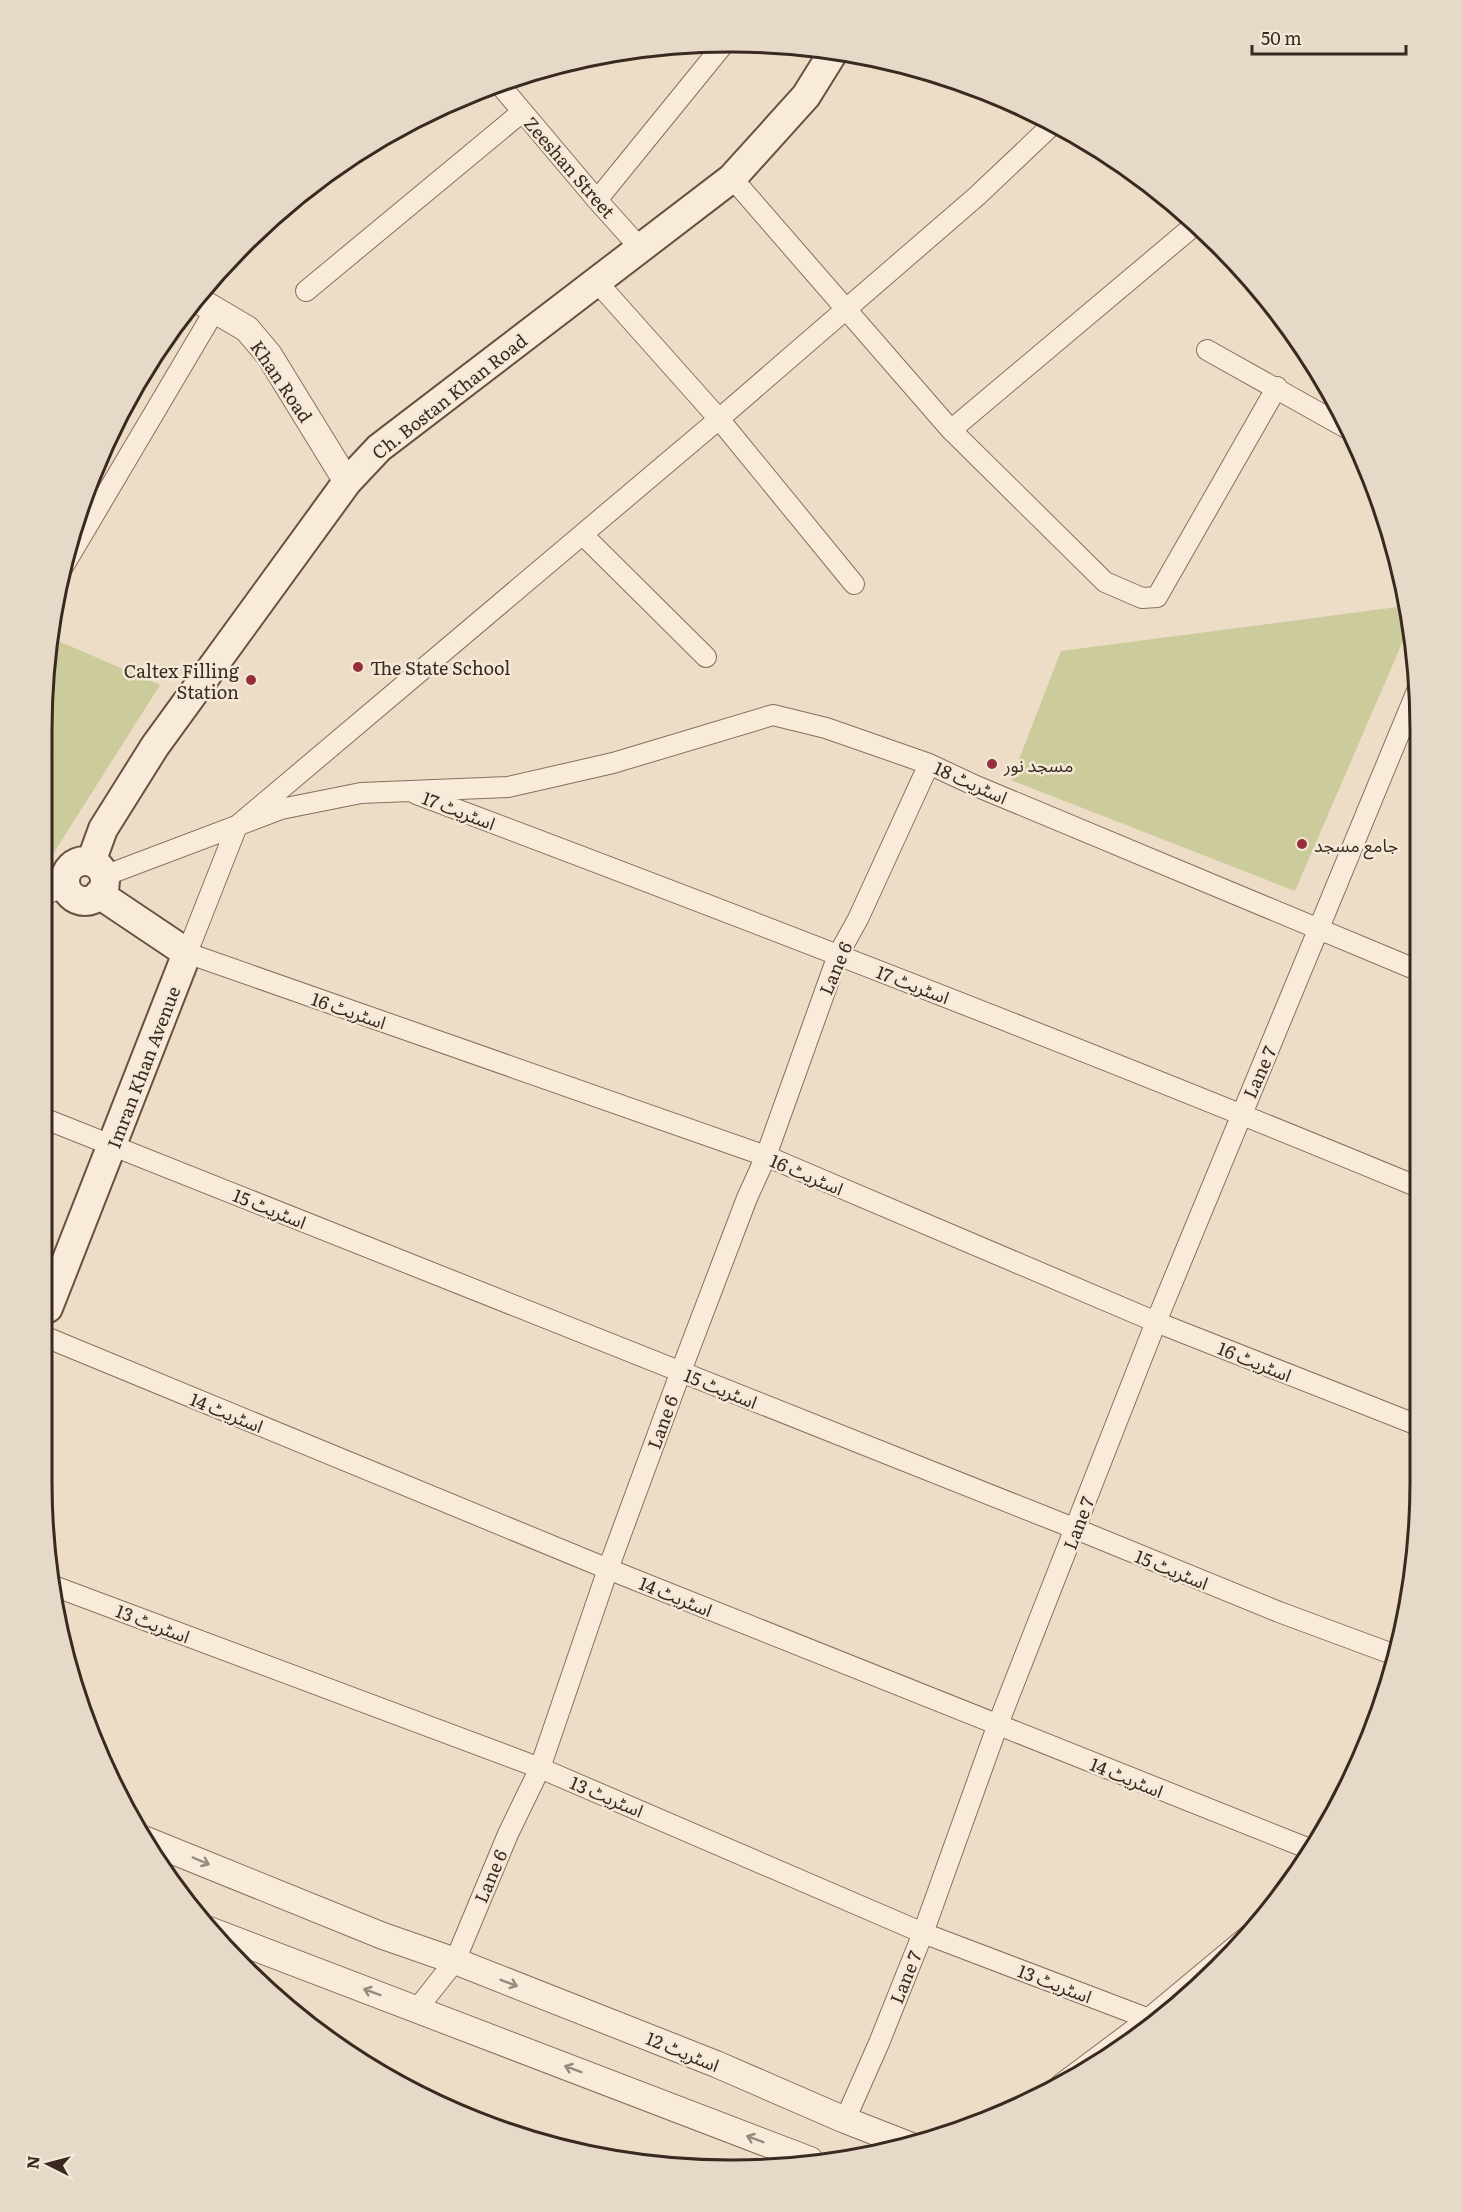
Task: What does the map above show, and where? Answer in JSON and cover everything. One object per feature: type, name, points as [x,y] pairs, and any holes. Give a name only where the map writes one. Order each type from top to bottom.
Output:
[{"type":"main road","name":"Ch. Bostan Khan Road","points":[[98,877],[103,829],[155,746],[347,482],[379,448],[732,178],[806,96],[829,60]]},
{"type":"main road","points":[[57,886],[81,900],[88,901],[98,877],[187,953]]},
{"type":"main road","name":"Imran Khan Avenue","points":[[52,1298],[187,953]]},
{"type":"street","points":[[597,200],[717,53]]},
{"type":"street","name":"Zeeshan Street","points":[[505,92],[641,249]]},
{"type":"street","points":[[306,291],[522,112]]},
{"type":"street","points":[[237,826],[719,419],[977,196],[1046,130]]},
{"type":"street","points":[[732,178],[951,430],[1105,582],[1142,598],[1157,597],[1277,387]]},
{"type":"street","points":[[951,430],[1188,230]]},
{"type":"street","points":[[597,282],[719,419],[854,584]]},
{"type":"street","points":[[84,528],[206,305]]},
{"type":"street","name":"Khan Road","points":[[206,305],[247,329],[269,355],[347,482]]},
{"type":"street","points":[[1207,350],[1335,421]]},
{"type":"street","points":[[583,535],[706,657]]},
{"type":"street","name":"Lane 7","points":[[845,2120],[923,1933],[998,1724],[1156,1322],[1409,710]]},
{"type":"street","name":"اسٹریٹ 18","points":[[98,877],[300,804],[361,794],[407,790],[508,788],[613,762],[773,715],[826,728],[928,764],[1410,967]]},
{"type":"street","name":"Lane 6","points":[[417,2009],[455,1961],[508,1833],[540,1768],[608,1569],[747,1198],[766,1156],[838,955],[858,920],[928,764]]},
{"type":"street","name":"اسٹریٹ 17","points":[[407,790],[1241,1113],[1410,1183]]},
{"type":"street","name":"Imran Khan Avenue","points":[[187,953],[237,826]]},
{"type":"street","name":"اسٹریٹ 16","points":[[187,953],[766,1156],[1156,1322],[1410,1422]]},
{"type":"street","name":"اسٹریٹ 15","points":[[52,1122],[681,1371],[1279,1612],[1387,1652]]},
{"type":"street","name":"اسٹریٹ 14","points":[[52,1340],[608,1569],[1302,1846]]},
{"type":"street","name":"اسٹریٹ 13","points":[[62,1589],[540,1768],[923,1933],[1146,2018]]},
{"type":"street","name":"اسٹریٹ 12","points":[[159,1845],[383,1936],[455,1961],[716,2064],[894,2139]]},
{"type":"street","points":[[230,1938],[799,2156]]},
{"type":"green space","points":[[1397,607],[1404,640],[1295,891],[1011,780],[1061,651]]},
{"type":"green space","points":[[58,641],[160,685],[52,856],[52,731]]},
{"type":"place","name":"The State School","points":[[358,667]]},
{"type":"place","name":"Caltex Filling Station","points":[[251,680]]},
{"type":"place","name":"مسجد نور","points":[[992,764]]},
{"type":"place","name":"جامع مسجد","points":[[1302,844]]}]
